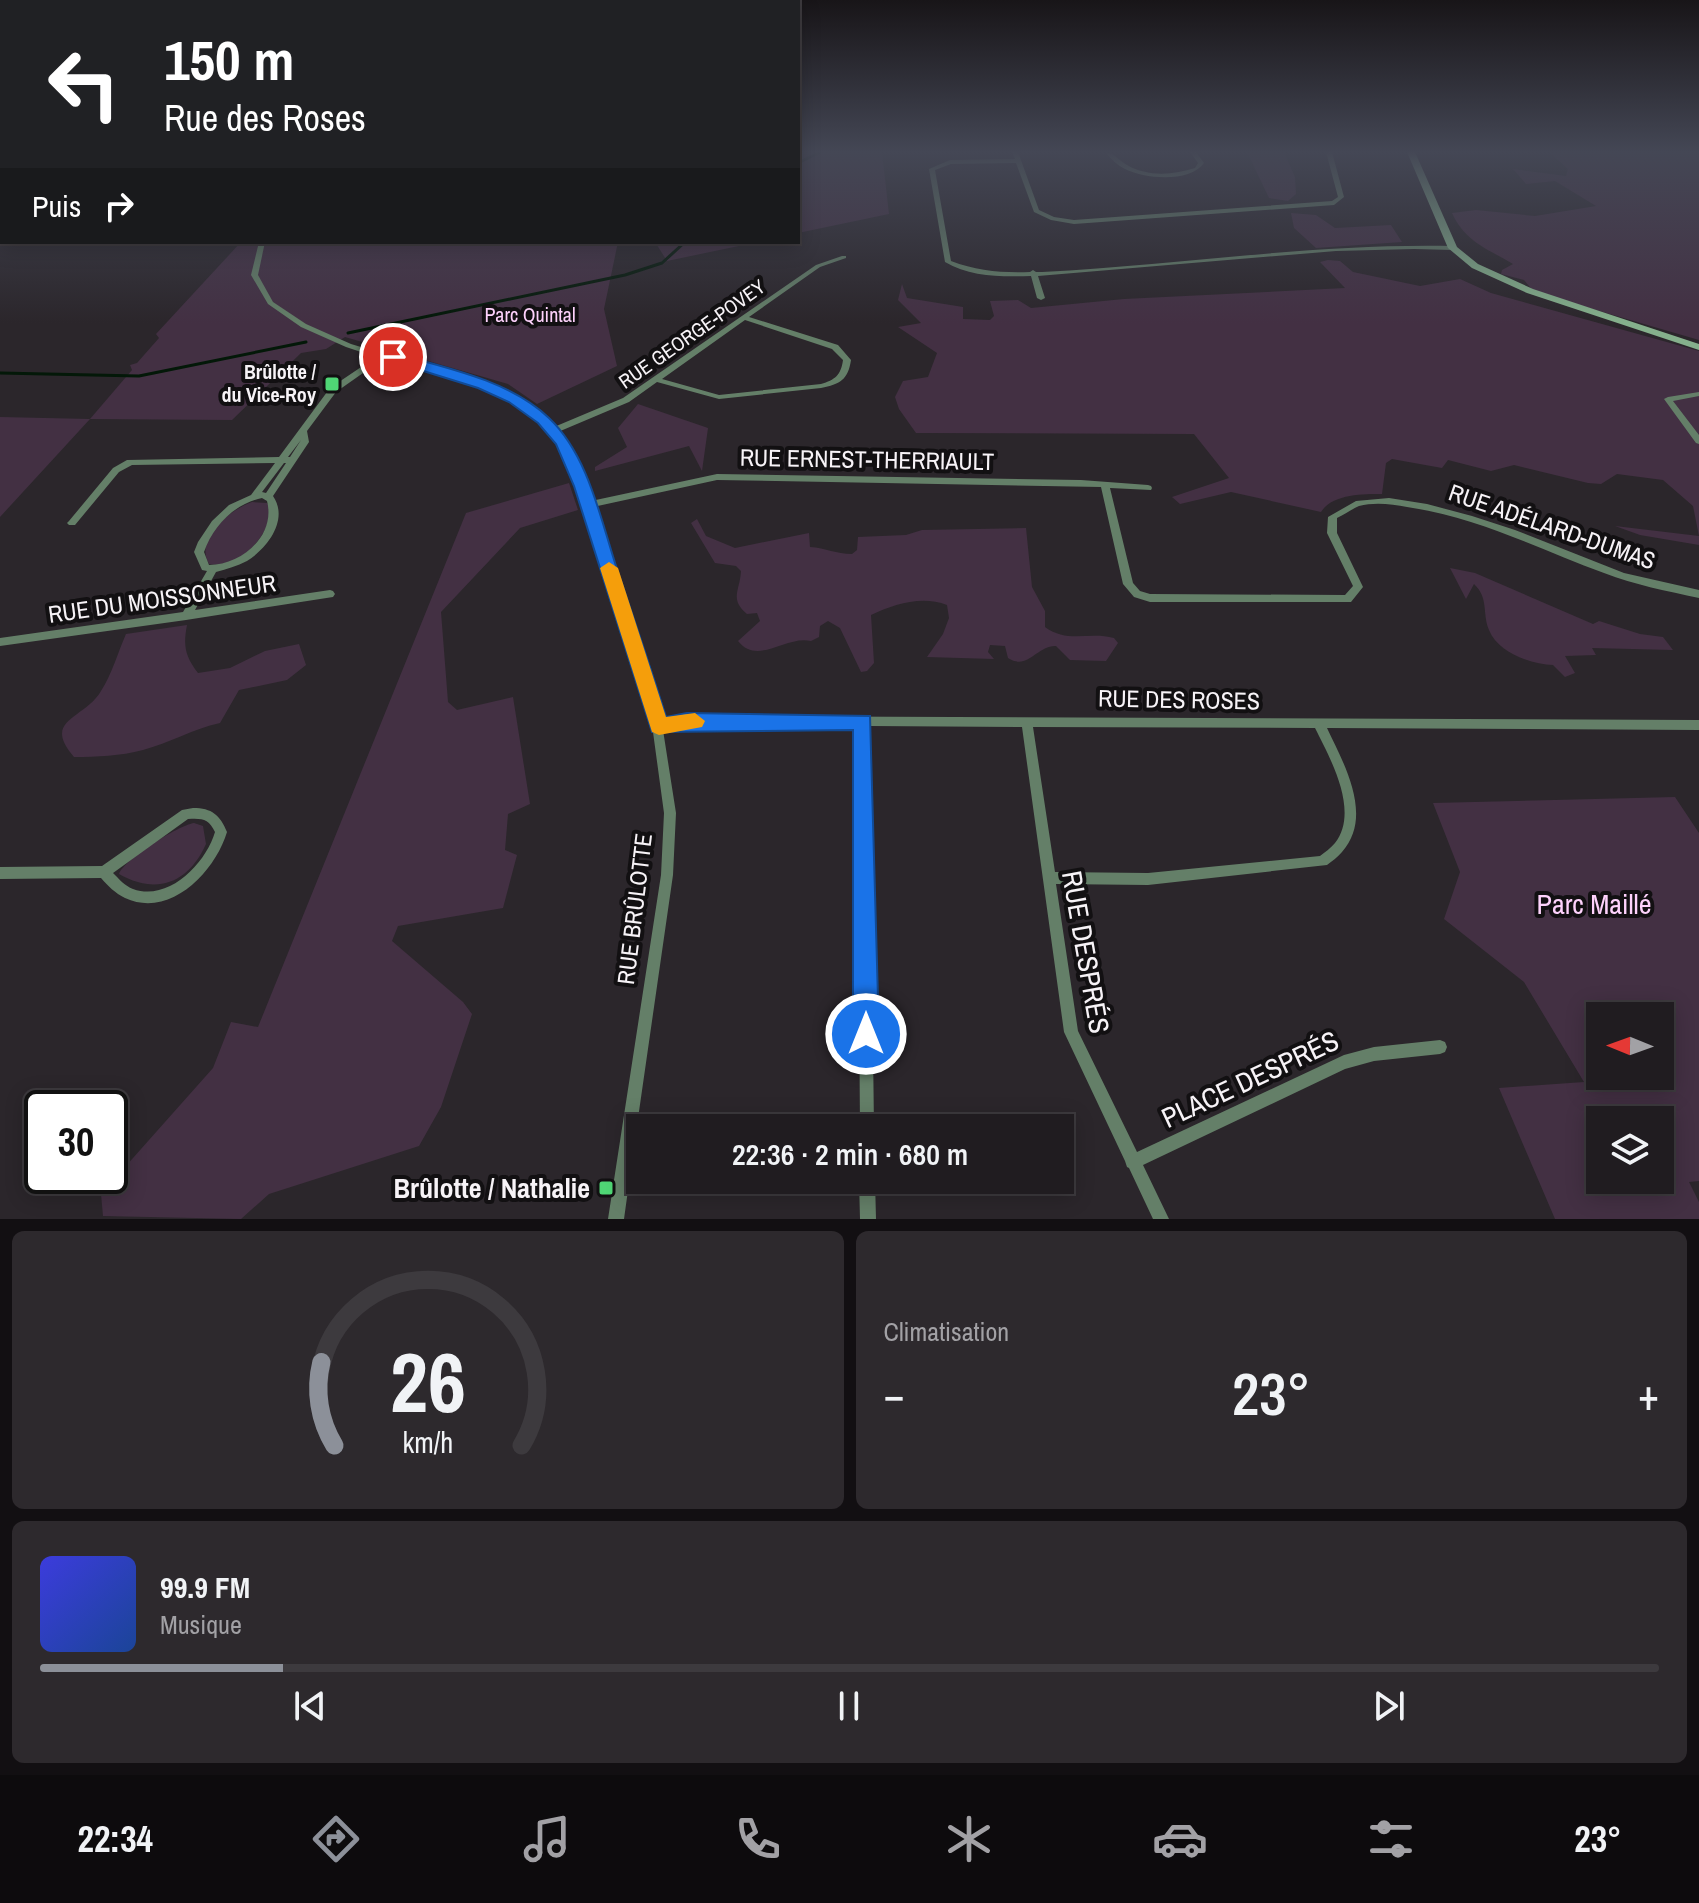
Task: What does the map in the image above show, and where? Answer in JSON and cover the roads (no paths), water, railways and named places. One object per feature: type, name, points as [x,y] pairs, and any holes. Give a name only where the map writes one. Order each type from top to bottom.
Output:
[{"type":"street","points":[[938,209],[948,262],[978,272],[1033,272],[1396,247],[1453,248]]},
{"type":"street","points":[[1035,209],[1053,219],[1074,222],[1253,209]]},
{"type":"street","points":[[1436,209],[1453,248],[1475,266],[1502,280],[1699,347]]},
{"type":"street","name":"RUE BRÛLOTTE","points":[[261,244],[254,272],[263,296],[276,310],[311,332],[500,392],[529,409],[554,430],[570,454],[659,726],[670,813],[667,875],[616,1219]]},
{"type":"street","name":"RUE GEORGE-POVEY","points":[[554,430],[620,403],[818,266],[844,257]]},
{"type":"street","points":[[1033,272],[1041,298]]},
{"type":"street","points":[[655,379],[726,398],[821,386],[833,383],[845,372],[847,360],[835,347],[745,318]]},
{"type":"street","points":[[268,496],[275,512],[269,532],[251,553],[234,564],[205,568],[199,552],[206,535],[223,516],[255,496],[333,390],[384,355]]},
{"type":"street","points":[[1699,394],[1668,399],[1699,441]]},
{"type":"street","points":[[268,496],[305,442],[304,432]]},
{"type":"street","points":[[72,523],[110,475],[130,462],[292,460]]},
{"type":"street","name":"RUE ERNEST-THERRIAULT","points":[[588,505],[717,477],[1148,488]]},
{"type":"street","name":"RUE ADÉLARD-DUMAS","points":[[1105,485],[1128,584],[1137,594],[1150,598],[1348,599],[1358,587],[1332,533],[1333,517],[1346,507],[1388,503],[1459,513],[1612,573],[1699,594]]},
{"type":"street","points":[[255,496],[268,496]]},
{"type":"street","points":[[186,616],[213,569]]},
{"type":"street","name":"RUE DU MOISSONNEUR","points":[[0,642],[330,594]]},
{"type":"street","name":"RUE DES ROSES","points":[[659,726],[687,721],[1699,725]]},
{"type":"street","points":[[863,722],[867,1114]]},
{"type":"street","name":"RUE DESPRÉS","points":[[1027,723],[1071,1032],[1161,1219]]},
{"type":"street","points":[[1048,878],[1148,879],[1323,861],[1343,844],[1352,815],[1344,778],[1319,724]]},
{"type":"street","points":[[0,873],[104,872],[186,814],[208,814],[216,819],[219,841],[210,857],[194,876],[174,889],[153,896],[132,895],[104,872]]},
{"type":"street","name":"PLACE DESPRÉS","points":[[1132,1162],[1344,1062],[1374,1054],[1440,1047]]},
{"type":"street","points":[[867,1194],[868,1219]]},
{"type":"waterway","points":[[348,333],[625,275],[662,263],[683,244]]},
{"type":"waterway","points":[[0,373],[139,376],[306,342]]},
{"type":"place","name":"Brûlotte / du Vice-Roy","points":[[332,384]]},
{"type":"place","name":"Brûlotte / Nathalie","points":[[606,1188]]},
{"type":"park label","name":"Parc Quintal","points":[[530,315]]},
{"type":"park label","name":"Parc Maillé","points":[[1594,904]]}]
